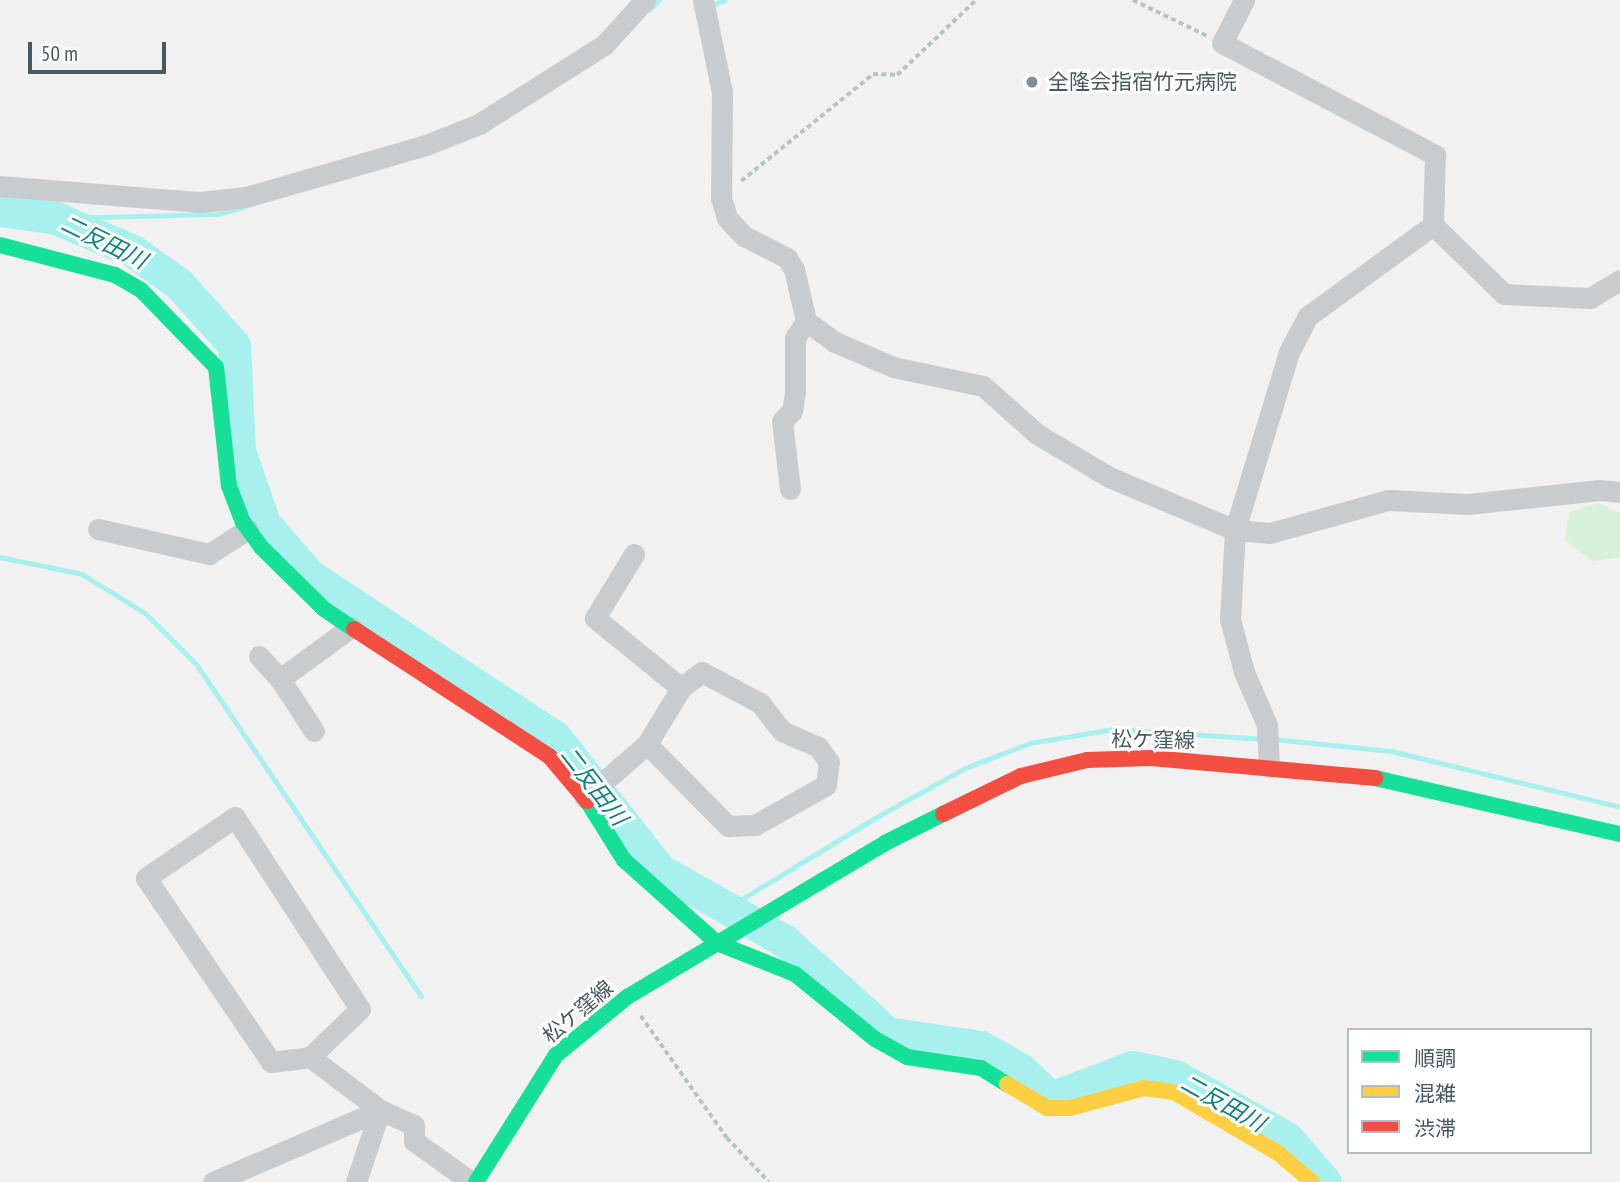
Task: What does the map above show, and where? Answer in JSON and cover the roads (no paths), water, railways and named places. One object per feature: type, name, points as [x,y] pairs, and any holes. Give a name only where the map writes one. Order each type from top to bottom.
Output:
[{"type":"street","points":[[0,186],[200,201],[223,201],[272,190],[426,145],[479,124],[604,45],[646,0]]},
{"type":"street","points":[[703,0],[723,104],[720,198],[727,218],[744,236],[787,258],[794,269],[806,321],[866,358],[983,386],[1037,434],[1109,477],[1235,530],[1270,533],[1388,500],[1468,504],[1599,489],[1620,492]]},
{"type":"street","points":[[1244,0],[1222,43],[1435,156],[1433,225],[1504,294],[1590,298],[1620,279]]},
{"type":"street","points":[[1269,759],[1267,726],[1244,672],[1230,619],[1235,530],[1289,352],[1308,316],[1433,225]]},
{"type":"street","points":[[0,245],[116,275],[141,290],[216,367],[229,486],[248,529],[305,594],[550,756],[585,798],[624,860],[720,941],[795,974],[875,1039],[907,1057],[981,1068],[1047,1108],[1070,1108],[1144,1088],[1174,1092],[1278,1153],[1312,1182]]},
{"type":"street","points":[[790,489],[782,421],[792,411],[795,391],[795,338],[806,321]]},
{"type":"street","points":[[98,529],[209,554],[248,529]]},
{"type":"street","points":[[634,554],[595,618],[681,688]]},
{"type":"street","points":[[280,679],[351,626]]},
{"type":"street","points":[[258,656],[280,679],[314,732]]},
{"type":"street","points":[[585,798],[647,744],[681,688],[702,672],[760,703],[782,732],[818,747],[829,762],[826,785],[755,825],[728,826],[647,744]]},
{"type":"street","name":"松ケ窪線","points":[[473,1182],[556,1055],[627,997],[766,910],[946,810],[1021,776],[1087,760],[1269,759],[1398,781],[1620,834]]},
{"type":"street","points":[[310,1056],[360,1009],[235,817],[146,878],[271,1062],[310,1056],[380,1110],[414,1125],[414,1141],[473,1182]]},
{"type":"street","points":[[211,1181],[380,1110]]},
{"type":"street","points":[[356,1182],[380,1110]]},
{"type":"waterway","points":[[649,10],[659,0]]},
{"type":"waterway","points":[[715,4],[724,0]]},
{"type":"waterway","points":[[56,218],[217,214],[243,207]]},
{"type":"waterway","name":"二反田川","points":[[0,210],[56,218],[133,251],[179,284],[234,345],[239,450],[264,523],[309,575],[555,737],[660,870],[785,941],[887,1033],[981,1047],[1020,1069],[1051,1098],[1132,1067],[1175,1076],[1287,1138],[1325,1182]]},
{"type":"waterway","points":[[0,557],[82,574],[146,614],[196,664],[421,996]]},
{"type":"waterway","points":[[727,908],[880,815],[965,768],[1030,743],[1114,729],[1264,739]]},
{"type":"waterway","points":[[1273,739],[1391,751],[1620,807]]},
{"type":"place","name":"全隆会指宿竹元病院","points":[[1032,82]]}]
